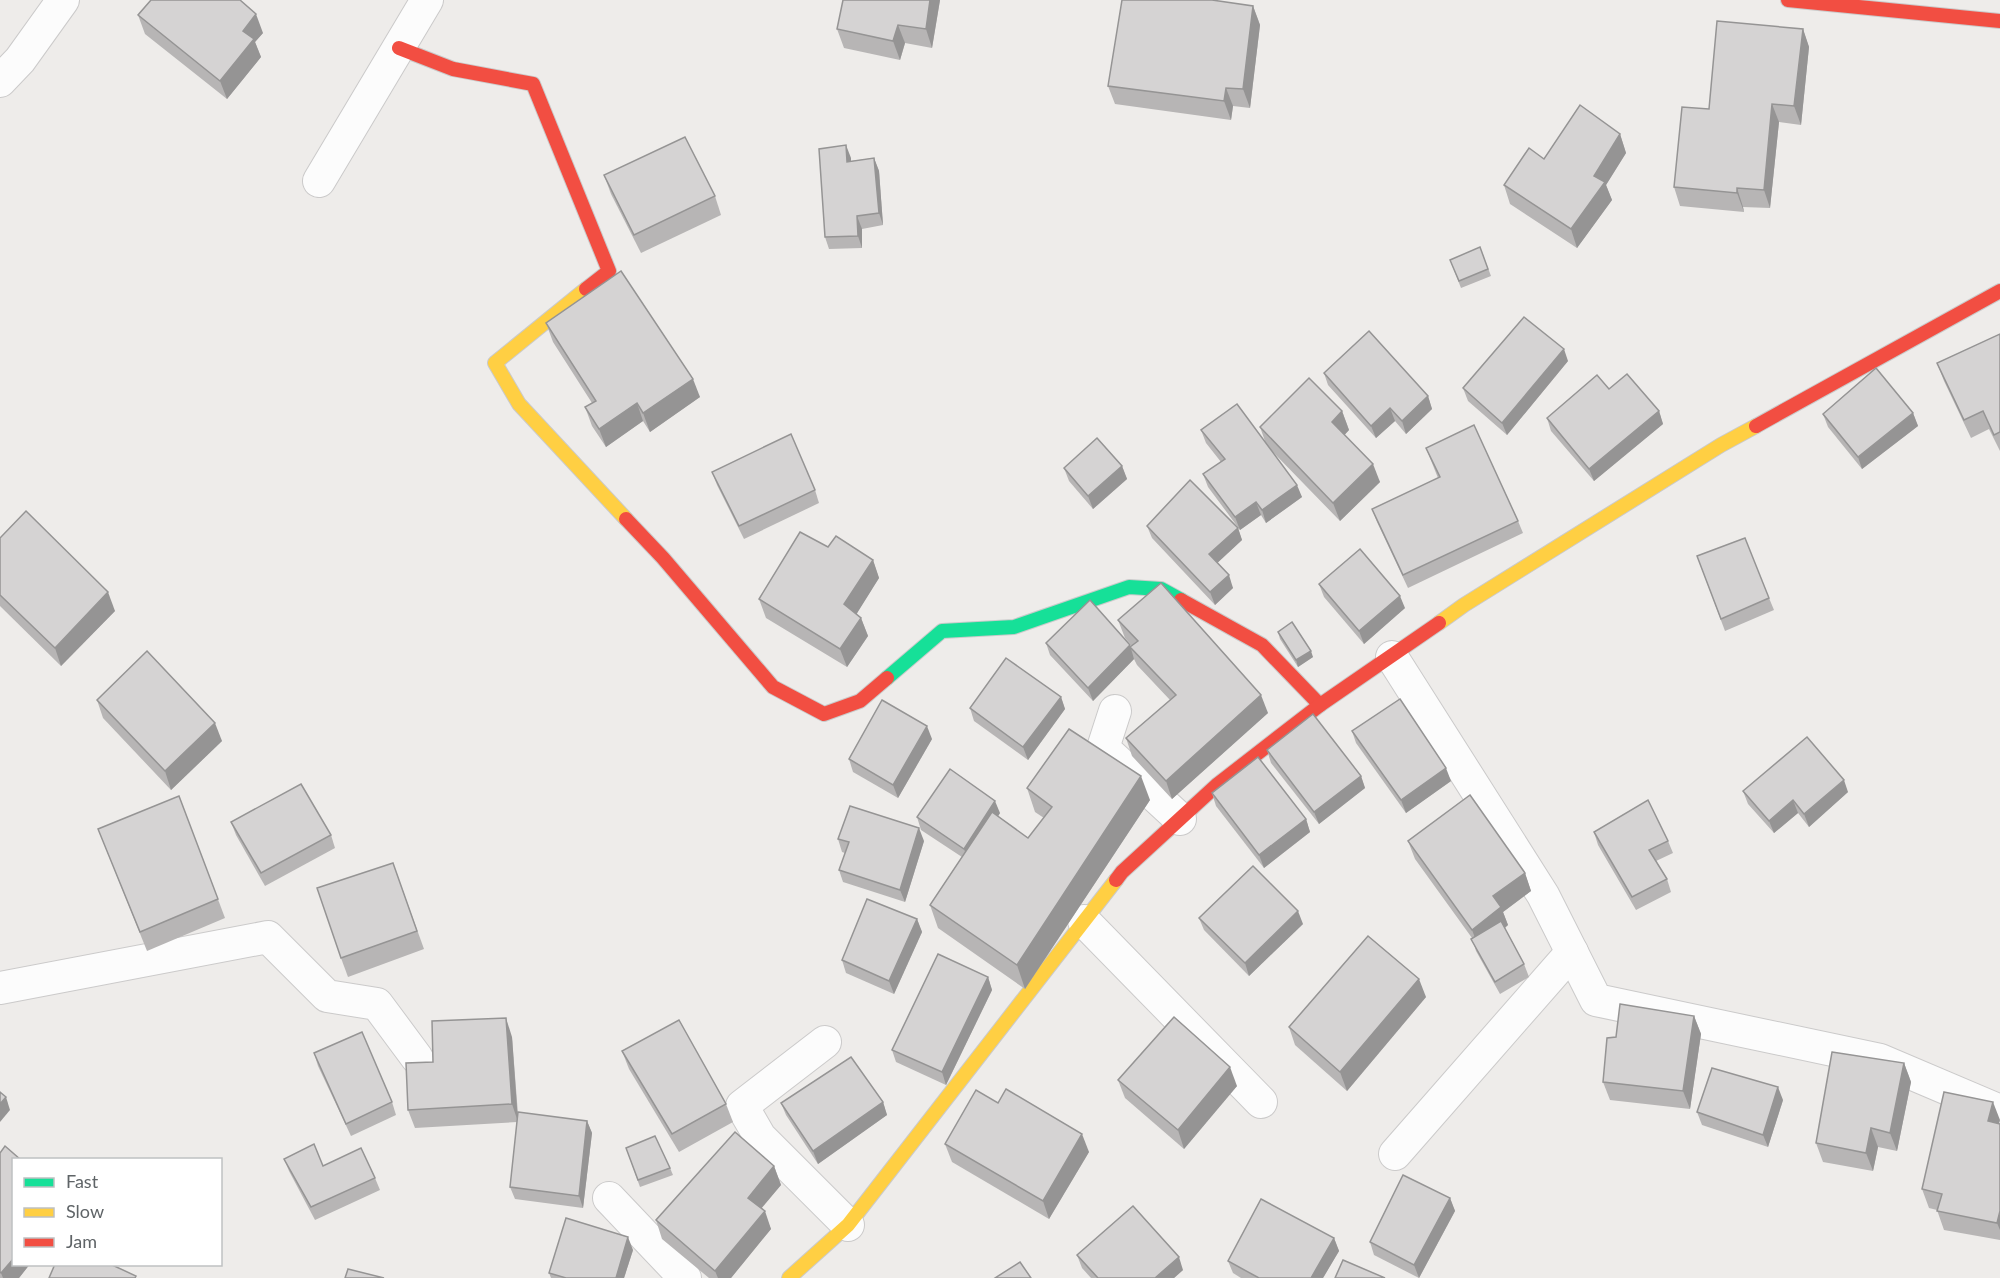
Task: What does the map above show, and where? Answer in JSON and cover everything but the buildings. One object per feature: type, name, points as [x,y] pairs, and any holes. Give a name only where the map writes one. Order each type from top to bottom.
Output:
[{"type":"street","points":[[0,81],[20,60],[63,0]]},
{"type":"street","points":[[319,182],[428,0]]},
{"type":"street","points":[[1788,0],[2000,21]]},
{"type":"street","points":[[399,48],[453,69],[533,84],[609,271],[495,363],[519,405],[663,558],[773,687],[824,714],[860,701],[942,632],[1014,627],[1129,588],[1161,589],[1262,645],[1320,705]]},
{"type":"street","points":[[798,1275],[848,1225],[1122,872],[1218,784],[1320,705],[1392,657],[1464,604],[1721,445],[2000,291]]},
{"type":"street","points":[[1392,657],[1543,896],[1596,1000],[1880,1060],[2000,1111]]},
{"type":"street","points":[[1115,711],[1103,748],[1179,819]]},
{"type":"street","points":[[1084,921],[1262,1102]]},
{"type":"street","points":[[0,988],[268,937],[327,996],[377,1004],[417,1058]]},
{"type":"street","points":[[1395,1154],[1572,952]]},
{"type":"street","points":[[825,1042],[742,1106],[760,1137],[848,1225]]},
{"type":"street","points":[[609,1198],[685,1278]]},
{"type":"traffic: fast","points":[[887,678],[942,631],[1014,627],[1129,587],[1161,589],[1181,600]]},
{"type":"traffic: slow","points":[[586,289],[495,363],[519,404],[626,519]]},
{"type":"traffic: slow","points":[[1439,623],[1464,605],[1721,445],[1756,426]]},
{"type":"traffic: slow","points":[[789,1278],[848,1225],[1116,880]]},
{"type":"traffic: jam","points":[[1788,0],[2000,21]]},
{"type":"traffic: jam","points":[[399,48],[453,69],[533,84],[609,271],[586,289]]},
{"type":"traffic: jam","points":[[1756,426],[2000,291]]},
{"type":"traffic: jam","points":[[626,519],[663,558],[773,687],[824,714],[860,701],[887,678]]},
{"type":"traffic: jam","points":[[1181,600],[1262,645],[1320,705]]},
{"type":"traffic: jam","points":[[1116,880],[1218,784],[1320,705],[1439,623]]}]
